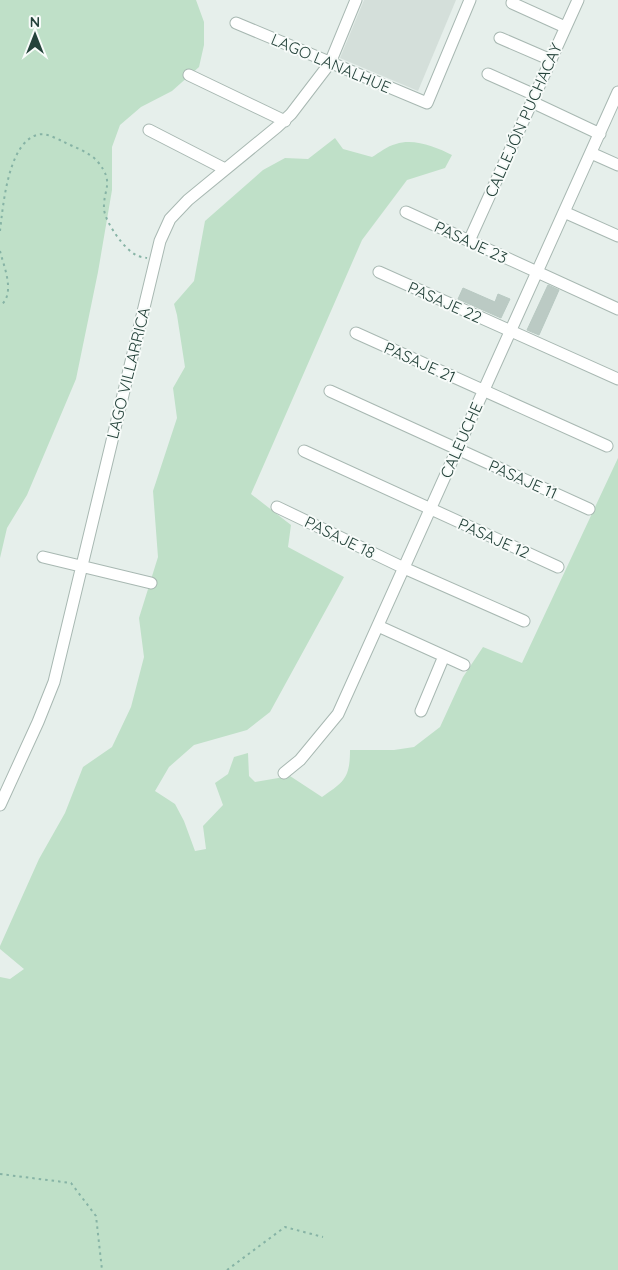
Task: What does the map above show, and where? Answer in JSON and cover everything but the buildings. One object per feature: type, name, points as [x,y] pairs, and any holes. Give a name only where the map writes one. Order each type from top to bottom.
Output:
[{"type":"street","name":"LAGO VILLARRICA","points":[[0,805],[44,709],[54,682],[162,234],[170,219],[188,200],[285,120],[330,63],[356,0]]},
{"type":"street","name":"LAGO LANALHUE","points":[[236,23],[427,103],[470,0]]},
{"type":"street","name":"CALLEJÓN PUCHACAY","points":[[469,241],[578,0]]},
{"type":"street","points":[[512,3],[565,27]]},
{"type":"street","points":[[500,38],[550,60]]},
{"type":"street","points":[[488,74],[600,134]]},
{"type":"street","points":[[189,75],[285,120]]},
{"type":"street","name":"CALEUCHE","points":[[284,773],[300,760],[338,714],[618,93]]},
{"type":"street","points":[[149,130],[225,169]]},
{"type":"street","points":[[591,153],[618,165]]},
{"type":"street","name":"PASAJE 23","points":[[406,212],[618,308]]},
{"type":"street","points":[[564,212],[618,236]]},
{"type":"street","name":"PASAJE 22","points":[[379,272],[618,379]]},
{"type":"street","name":"PASAJE 21","points":[[356,333],[607,446]]},
{"type":"street","name":"PASAJE 11","points":[[330,391],[589,509]]},
{"type":"street","name":"PASAJE 12","points":[[304,451],[558,567]]},
{"type":"street","name":"PASAJE 18","points":[[277,507],[404,568],[524,622]]},
{"type":"street","points":[[43,558],[151,583]]},
{"type":"street","points":[[378,626],[464,665]]},
{"type":"street","points":[[421,711],[444,656]]},
{"type":"path","points":[[0,231],[8,179],[20,148],[36,135],[46,135],[97,160],[108,182],[104,212],[109,223],[119,239],[136,255],[156,258]]},
{"type":"path","points":[[0,252],[6,273],[8,294],[0,306]]},
{"type":"path","points":[[0,1174],[71,1183],[96,1216],[102,1270]]},
{"type":"path","points":[[227,1270],[285,1227],[323,1237]]},
{"type":"shaded area","points":[[364,0],[456,0],[418,91],[340,58]]},
{"type":"green space","points":[[0,0],[196,0],[204,22],[204,45],[199,67],[172,91],[141,107],[120,125],[112,147],[112,190],[98,272],[76,379],[27,495],[7,528],[0,558]]},
{"type":"green space","points":[[335,138],[343,149],[372,157],[386,148],[403,142],[432,146],[452,155],[445,168],[407,180],[362,240],[251,494],[291,525],[288,547],[344,577],[270,712],[247,730],[194,745],[169,767],[155,791],[175,804],[184,821],[195,851],[206,849],[203,826],[223,805],[215,783],[228,774],[234,757],[248,753],[249,776],[255,782],[290,776],[322,797],[341,783],[347,773],[350,750],[394,750],[414,747],[440,727],[463,677],[483,647],[522,663],[618,458],[618,1270],[0,1270],[0,977],[10,979],[24,969],[0,949],[0,946],[39,859],[65,813],[83,767],[112,747],[131,707],[144,657],[139,618],[158,557],[153,491],[177,418],[173,388],[185,367],[174,304],[194,281],[205,221],[263,170],[285,158],[308,159]]}]
